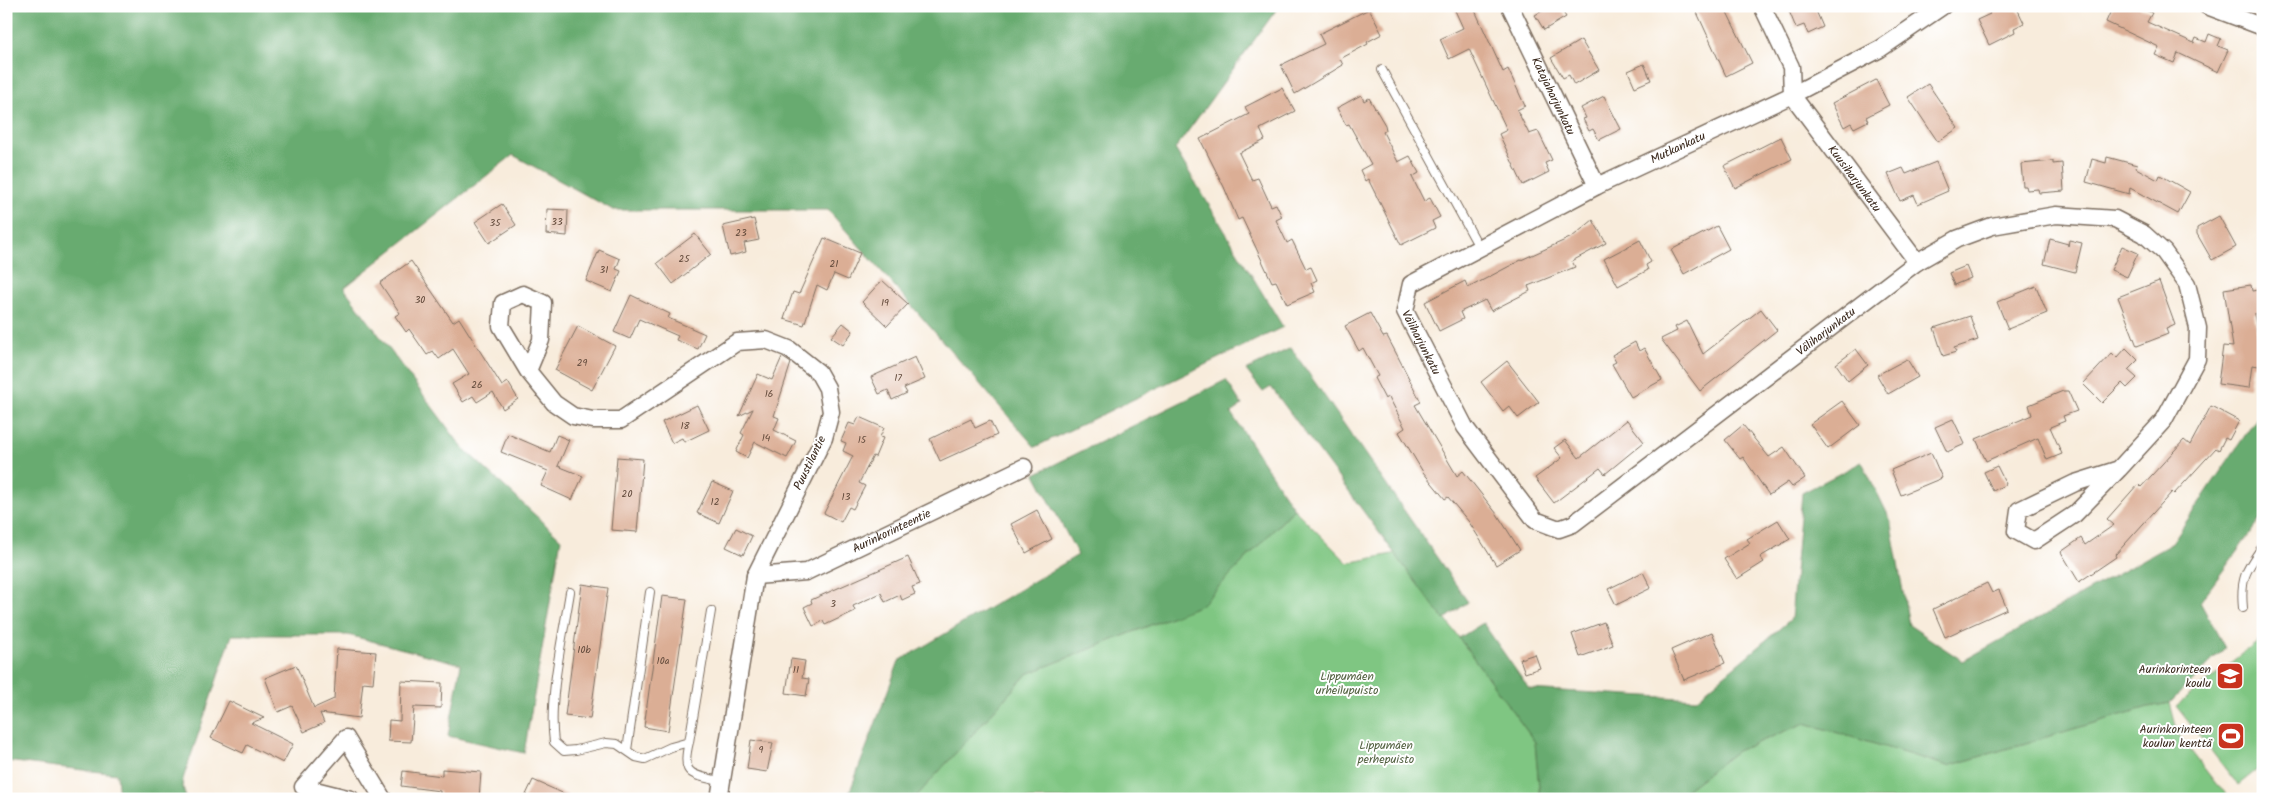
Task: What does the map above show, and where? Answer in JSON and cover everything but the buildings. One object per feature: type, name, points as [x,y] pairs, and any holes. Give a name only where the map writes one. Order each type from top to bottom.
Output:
[{"type":"street","name":"Katajaharjunkatu","points":[[1510,6],[1597,186]]},
{"type":"street","points":[[1762,6],[1791,67],[1792,95]]},
{"type":"street","name":"Mutkankatu","points":[[1411,284],[1478,247],[1597,186],[1792,95],[1880,48],[1943,6]]},
{"type":"street","points":[[2207,6],[2263,27]]},
{"type":"street","name":"Kuusiharjunkatu","points":[[1792,95],[1917,262]]},
{"type":"street","name":"Väliharjunkatu","points":[[1411,284],[1405,311],[1465,428],[1535,520],[1559,529],[1573,524],[1917,262],[1957,239],[1992,226],[2056,215],[2115,219],[2144,234],[2164,252],[2188,284],[2198,328],[2197,359],[2164,420],[2119,469],[2075,514],[2034,541],[2016,531],[2019,510],[2075,483],[2119,469]]},
{"type":"street","name":"Puustilantie","points":[[528,372],[554,403],[573,416],[593,420],[621,420],[737,342],[766,340],[789,349],[818,372],[827,388],[831,412],[824,438],[755,576],[719,799]]},
{"type":"street","name":"Aurinkorinteentie","points":[[755,576],[806,572],[1024,466]]},
{"type":"street","points":[[351,799],[303,787],[346,738],[383,799]]},
{"type":"lane","points":[[1382,70],[1478,247]]},
{"type":"lane","points":[[2243,608],[2241,588],[2244,574],[2263,546]]},
{"type":"lane","points":[[570,592],[553,706],[552,726],[554,742],[564,751],[606,743],[618,744],[636,757],[645,759],[671,747],[689,742]]},
{"type":"lane","points":[[627,750],[650,592]]},
{"type":"lane","points":[[711,611],[689,742],[684,761],[688,770],[696,775],[723,782]]},
{"type":"green space","points":[[6,6],[1279,6],[1175,149],[1283,327],[1035,447],[828,210],[613,210],[513,155],[344,288],[462,447],[561,539],[524,753],[448,736],[461,664],[348,635],[232,635],[182,782],[186,799],[119,799],[117,774],[6,761]]},
{"type":"green space","points":[[1291,348],[1468,602],[1444,620],[1271,387],[1263,392],[1246,370]]},
{"type":"green space","points":[[1226,380],[1242,405],[1231,413],[1294,509],[1201,605],[1027,674],[914,799],[847,799],[899,661],[1078,555],[1035,474]]},
{"type":"green space","points":[[2263,409],[2263,516],[2200,602],[2225,648],[2170,703],[2148,707],[1948,766],[1805,723],[1737,751],[1674,799],[1540,799],[1535,742],[1459,638],[1483,623],[1529,689],[1696,699],[1791,619],[1802,493],[1862,462],[1890,519],[1909,625],[1963,661],[2171,544]]},
{"type":"green space","name":"Lippumäen urheilupuisto","points":[[1294,509],[1348,563],[1397,553],[1535,742],[1540,799],[914,799],[1027,674],[1201,605]]},
{"type":"green space","name":"Aurinkorinteen koulun kenttä","points":[[2263,638],[2263,765],[2238,785],[2176,706]]},
{"type":"green space","points":[[2170,703],[2178,734],[2217,785],[2232,799],[1674,799],[1737,751],[1805,723],[1948,766],[2148,707]]},
{"type":"place","name":"Aurinkorinteen koulu","points":[[2230,676]]},
{"type":"place","name":"Aurinkorinteen koulun kenttä","points":[[2231,736]]},
{"type":"park label","name":"Lippumäen perhepuisto","points":[[1386,752]]}]
